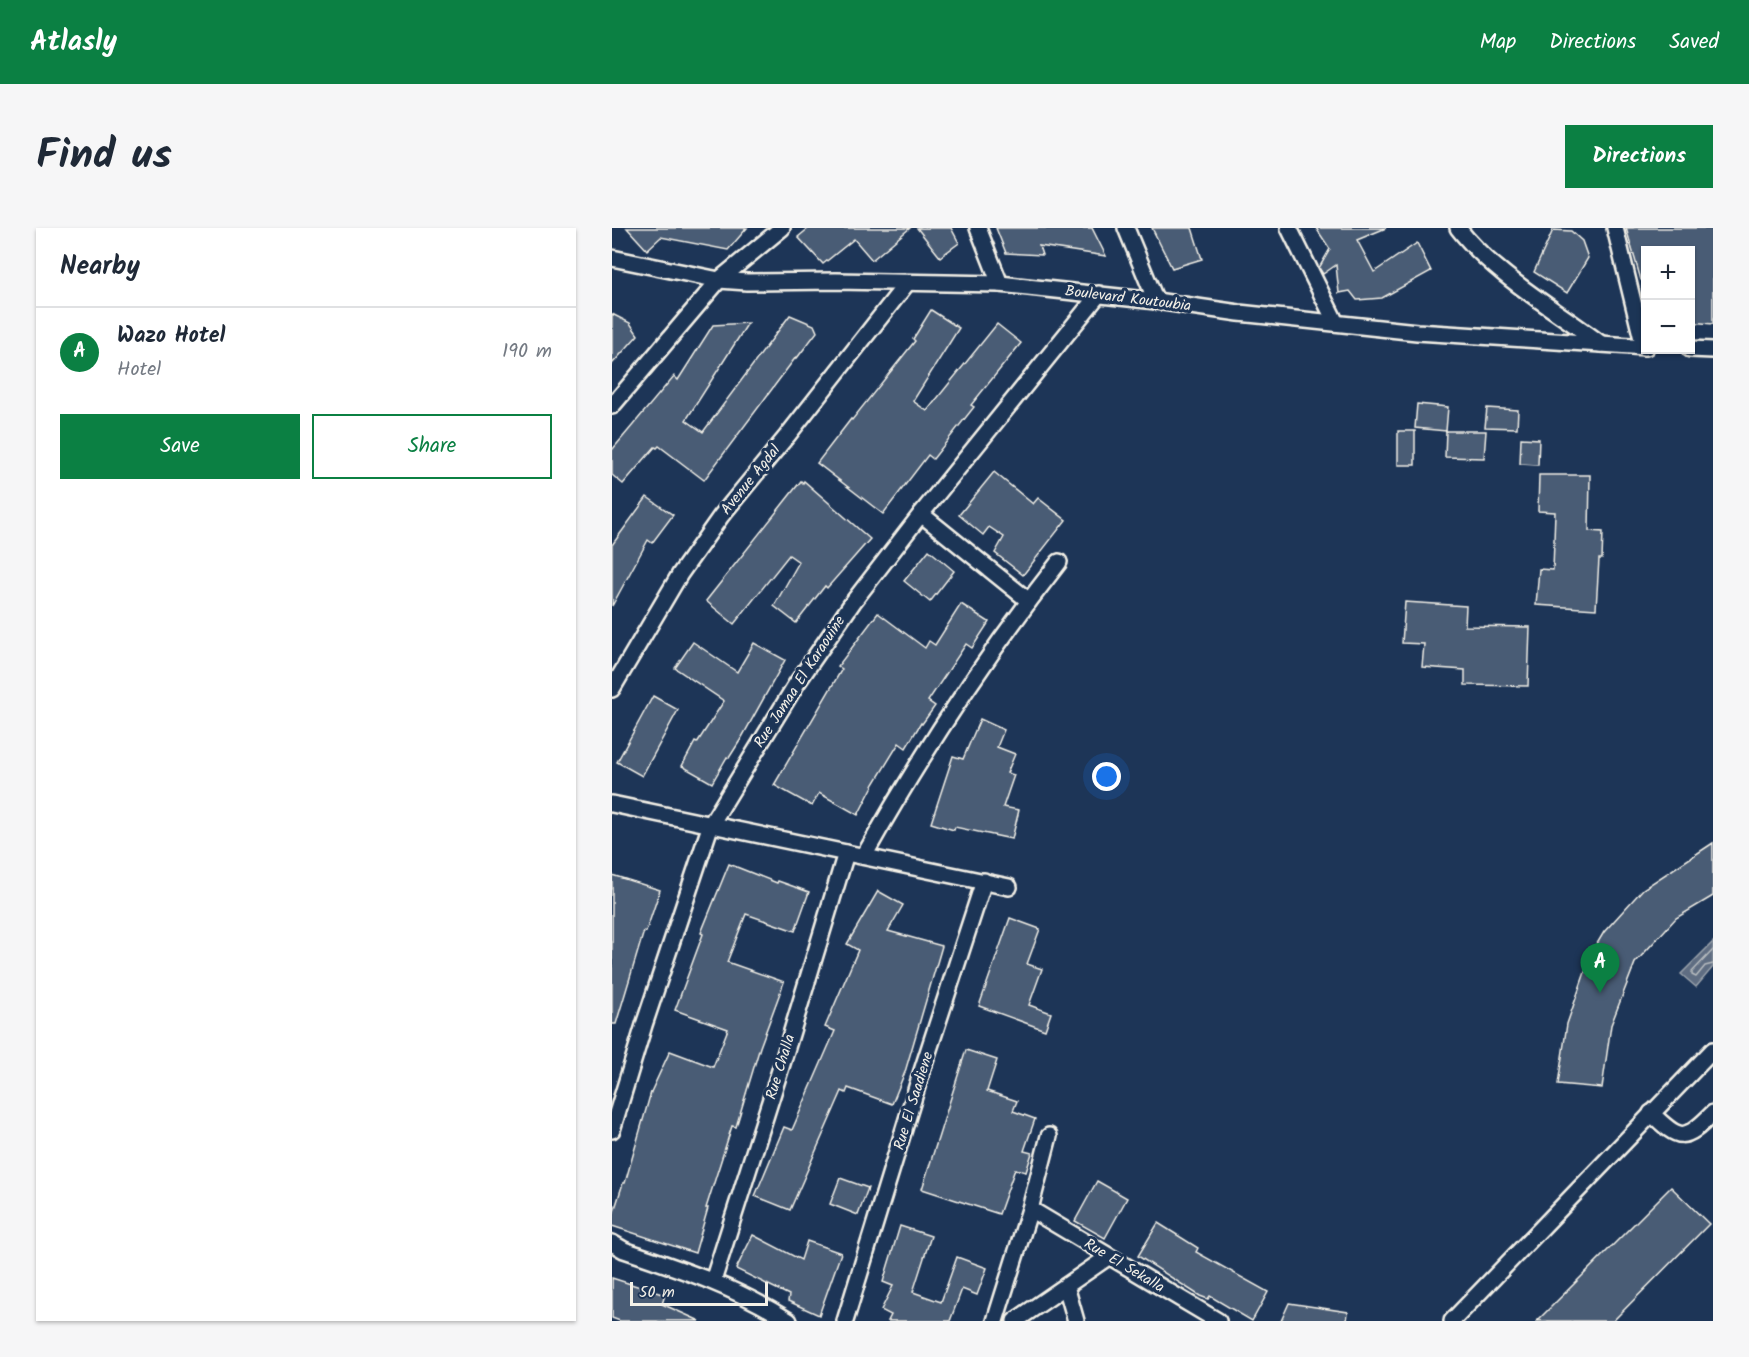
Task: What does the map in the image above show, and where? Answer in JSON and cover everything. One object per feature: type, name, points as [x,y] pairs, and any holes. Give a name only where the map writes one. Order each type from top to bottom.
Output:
[{"type":"street","points":[[612,406],[719,280],[782,228]]},
{"type":"street","points":[[978,228],[1000,284]]},
{"type":"street","points":[[1126,228],[1156,301]]},
{"type":"street","points":[[1289,228],[1336,323]]},
{"type":"street","points":[[1458,228],[1470,244],[1493,264],[1601,344]]},
{"type":"street","points":[[1615,228],[1641,331]]},
{"type":"street","name":"Boulevard Koutoubia","points":[[612,258],[719,280],[1000,284],[1418,332],[1641,347]]},
{"type":"street","name":"Avenue Agdal","points":[[612,689],[680,574],[721,516],[800,420],[907,283]]},
{"type":"street","name":"Rue Jamaa El Karaouine","points":[[612,1130],[644,1025],[711,824],[823,643],[921,514],[1099,294]]},
{"type":"street","points":[[1695,349],[1713,350]]},
{"type":"street","points":[[921,514],[1029,601]]},
{"type":"street","points":[[864,856],[925,753],[1029,601],[1059,562]]},
{"type":"street","points":[[612,804],[1010,887]]},
{"type":"street","name":"Rue Challa","points":[[713,1281],[846,853]]},
{"type":"street","name":"Rue El Saadiene","points":[[845,1321],[920,1077],[984,881]]},
{"type":"street","points":[[1452,1321],[1713,1050]]},
{"type":"street","points":[[1651,1113],[1670,1131],[1683,1135],[1697,1130],[1713,1113]]},
{"type":"street","points":[[995,1321],[1030,1209],[1049,1136]]},
{"type":"street","name":"Rue El Sekalla","points":[[1030,1209],[1218,1321]]},
{"type":"street","points":[[612,1243],[624,1250],[713,1281],[755,1301],[789,1321]]},
{"type":"street","points":[[1015,1321],[1108,1257]]},
{"type":"street","points":[[1065,1286],[1076,1321]]},
{"type":"water","points":[[1713,942],[1713,967],[1696,987],[1681,974]]},
{"type":"building","points":[[627,228],[747,228],[728,250],[661,237],[647,250]]},
{"type":"building","points":[[809,228],[910,228],[872,260],[854,239],[823,264],[798,237]]},
{"type":"building","points":[[917,228],[951,228],[959,243],[940,257]]},
{"type":"building","points":[[996,228],[1092,228],[1106,256],[1039,246],[1042,255],[1006,253]]},
{"type":"building","points":[[1152,228],[1192,228],[1202,259],[1172,268]]},
{"type":"building","points":[[1316,228],[1386,228],[1357,240],[1374,272],[1417,243],[1431,271],[1382,298],[1357,300],[1350,291],[1339,293],[1336,265],[1323,274],[1319,268],[1330,249]]},
{"type":"building","points":[[1626,228],[1713,228],[1713,324],[1695,322],[1695,246],[1641,246],[1641,280]]},
{"type":"building","points":[[1553,230],[1571,231],[1582,241],[1588,258],[1567,293],[1534,272]]},
{"type":"building","points":[[931,310],[959,328],[913,401],[927,411],[997,324],[1021,343],[971,405],[974,407],[933,459],[928,455],[883,514],[817,463],[915,341],[913,339]]},
{"type":"building","points":[[612,314],[630,323],[638,335],[612,364]]},
{"type":"building","points":[[790,315],[814,325],[817,332],[704,480],[659,446],[655,447],[623,484],[612,475],[612,450],[674,376],[678,380],[713,325],[748,323],[686,420],[703,432]]},
{"type":"building","points":[[1417,404],[1448,407],[1446,431],[1415,428]]},
{"type":"building","points":[[1487,408],[1518,410],[1517,428],[1485,427]]},
{"type":"building","points":[[1398,431],[1415,431],[1415,465],[1398,465]]},
{"type":"building","points":[[1446,431],[1486,431],[1484,458],[1445,457]]},
{"type":"building","points":[[1521,438],[1539,439],[1538,465],[1520,464]]},
{"type":"building","points":[[994,472],[1033,504],[1038,498],[1066,520],[1023,575],[995,553],[1004,537],[989,527],[983,535],[959,515]]},
{"type":"building","points":[[1539,475],[1590,475],[1589,531],[1603,532],[1596,609],[1536,605],[1539,569],[1553,570],[1555,512],[1538,511]]},
{"type":"building","points":[[801,481],[803,483],[804,481],[870,539],[827,588],[825,586],[796,623],[774,606],[799,562],[789,555],[734,624],[706,601]]},
{"type":"building","points":[[647,497],[673,515],[652,543],[648,540],[612,606],[612,545]]},
{"type":"building","points":[[929,550],[954,571],[930,602],[904,581]]},
{"type":"building","points":[[1405,602],[1466,606],[1465,626],[1530,627],[1528,686],[1465,685],[1465,670],[1422,667],[1424,644],[1402,643]]},
{"type":"building","points":[[961,604],[989,622],[972,648],[966,644],[928,701],[935,706],[921,723],[906,748],[899,743],[858,815],[819,793],[812,806],[774,785],[842,669],[838,666],[878,613],[925,648],[929,641],[935,645]]},
{"type":"building","points":[[693,642],[737,672],[754,643],[785,660],[741,739],[712,783],[682,766],[695,742],[697,743],[724,701],[675,668]]},
{"type":"building","points":[[653,696],[678,710],[642,776],[617,762]]},
{"type":"building","points":[[980,719],[1004,730],[997,747],[1015,754],[1007,773],[1014,775],[1003,807],[1019,810],[1012,839],[955,827],[954,830],[931,823],[953,756],[963,759]]},
{"type":"building","points":[[1713,843],[1713,896],[1676,918],[1635,963],[1611,1025],[1602,1088],[1558,1084],[1567,1024],[1592,952],[1604,932],[1643,889]]},
{"type":"building","points":[[729,864],[777,883],[778,881],[809,892],[795,931],[746,914],[727,962],[784,982],[760,1047],[736,1127],[732,1126],[706,1208],[708,1208],[695,1253],[612,1226],[612,1218],[623,1183],[625,1183],[651,1092],[670,1051],[713,1067],[728,1029],[675,1010],[703,934],[701,933]]},
{"type":"building","points":[[612,875],[660,890],[646,932],[644,931],[616,1024],[612,1024]]},
{"type":"building","points":[[878,891],[903,905],[888,931],[942,946],[905,1072],[892,1104],[848,1088],[846,1093],[842,1091],[790,1210],[755,1196],[784,1127],[792,1130],[835,1031],[825,1027],[858,950],[847,944]]},
{"type":"building","points":[[1010,918],[1040,929],[1027,964],[1042,969],[1029,1005],[1051,1013],[1045,1030],[979,1006]]},
{"type":"building","points":[[966,1050],[997,1060],[987,1091],[1017,1101],[1013,1111],[1035,1119],[1024,1151],[1032,1153],[1026,1172],[1015,1169],[999,1214],[922,1189]]},
{"type":"building","points":[[840,1178],[868,1188],[858,1215],[830,1204]]},
{"type":"building","points":[[1097,1181],[1127,1198],[1105,1238],[1075,1221]]},
{"type":"building","points":[[1671,1187],[1709,1224],[1613,1321],[1537,1321]]},
{"type":"building","points":[[1158,1223],[1198,1248],[1196,1252],[1268,1292],[1252,1321],[1210,1296],[1208,1299],[1200,1296],[1138,1256]]},
{"type":"building","points":[[900,1226],[931,1236],[913,1292],[941,1302],[957,1257],[987,1268],[977,1295],[962,1289],[950,1321],[888,1321],[891,1315],[881,1310],[893,1286],[883,1282]]},
{"type":"building","points":[[753,1235],[801,1260],[807,1241],[841,1253],[819,1315],[788,1301],[789,1295],[736,1269]]},
{"type":"building","points":[[612,1278],[665,1295],[662,1304],[700,1321],[620,1321],[612,1318]]},
{"type":"building","points":[[1289,1303],[1348,1312],[1347,1321],[1281,1321]]},
{"type":"place","name":"Wazo Hotel","points":[[1600,993]]}]
